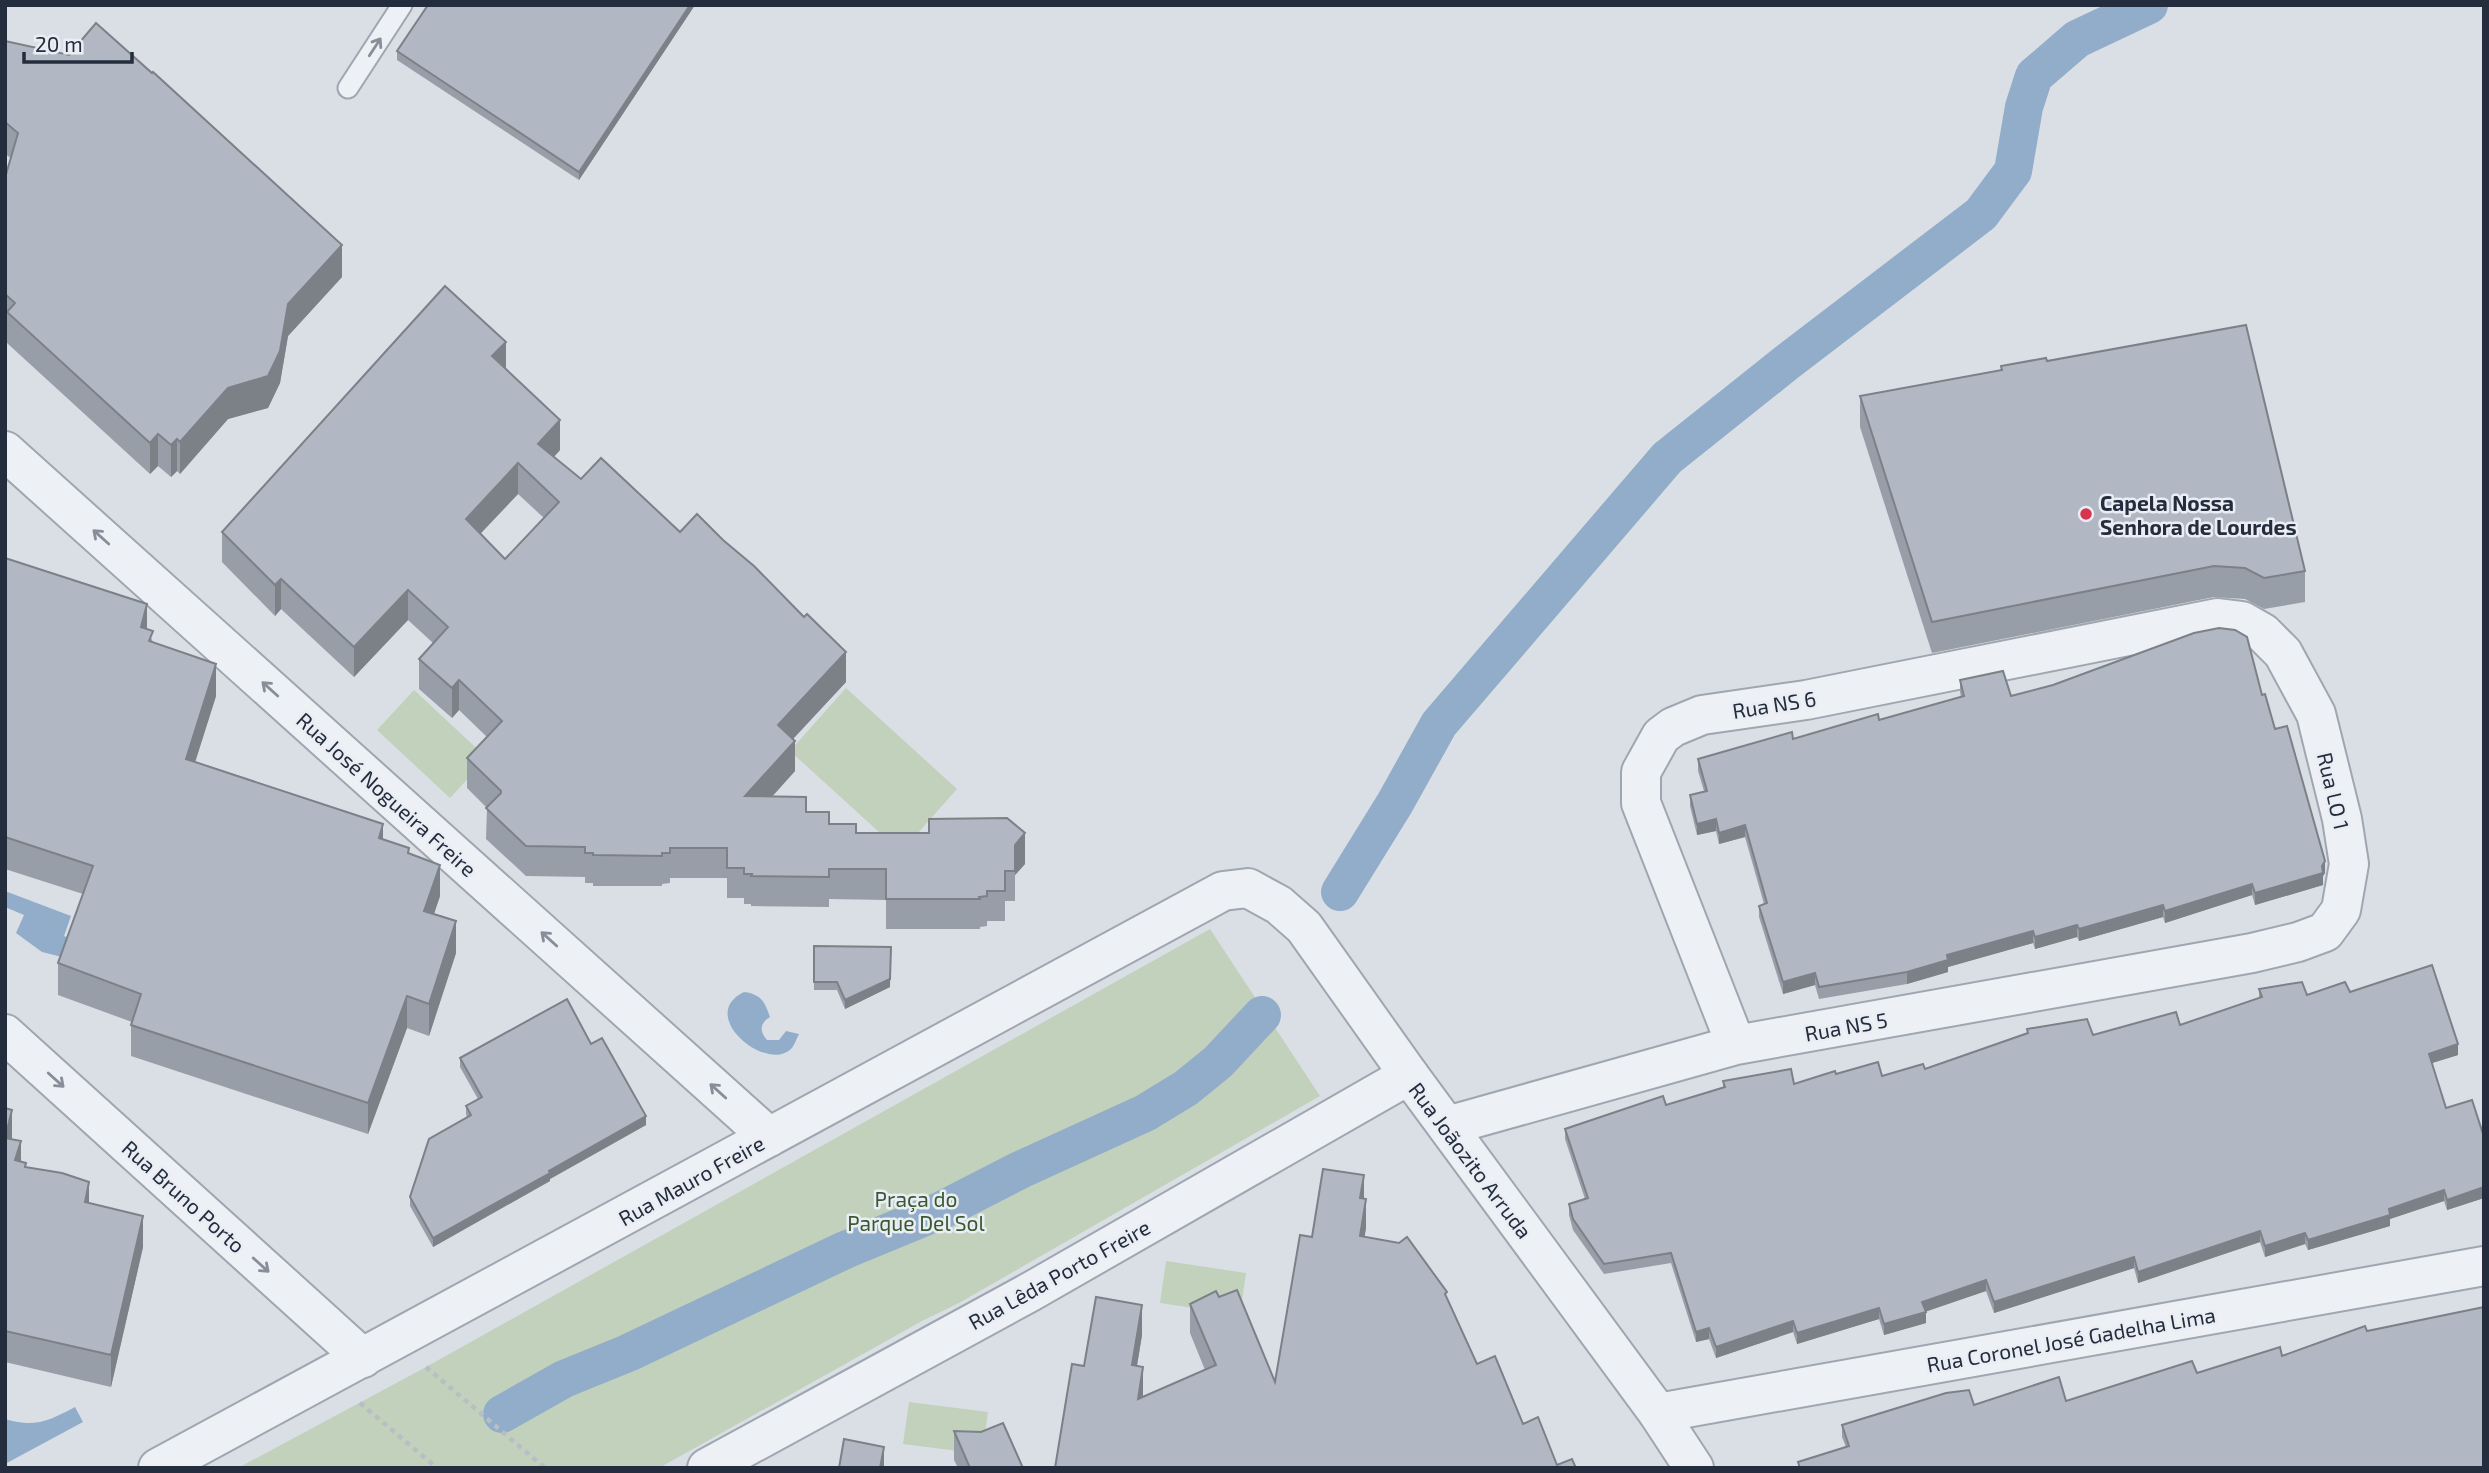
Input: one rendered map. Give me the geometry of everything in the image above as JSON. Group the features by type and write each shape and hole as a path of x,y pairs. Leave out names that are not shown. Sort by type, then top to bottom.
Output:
{"street":[{"name":"Rua José Nogueira Freire","path":"5,451 769,1137"},
{"name":"Rua LO 1","path":"2218,618 2242,621 2263,633 2283,653 2316,714 2342,819 2349,864 2341,910 2325,932 2298,942 2252,953"},
{"name":"Rua NS 6","path":"1736,1045 1641,803 1641,772 1661,736 1673,727 1702,715 1806,700 2218,618"},
{"name":"Rua Joãozito Arruda","path":"1223,891 1248,888 1279,905 1304,927 1409,1075 1658,1413 1695,1468"},
{"name":"Rua Mauro Freire","path":"158,1468 1223,891"},
{"name":"Rua NS 5","path":"1447,1126 1736,1045 2252,953"},
{"name":"Rua Bruno Porto","path":"5,1034 363,1358"},
{"name":"Rua Lêda Porto Freire","path":"707,1468 1030,1292 1409,1075"},
{"name":"Rua Coronel José Gadelha Lima","path":"1658,1413 2484,1266"}],"lane":[{"path":"348,88 402,5"}],"path":[{"path":"426,1367 545,1468"},
{"path":"360,1403 437,1468"}],"green space":[{"path":"846,688 957,789 901,852 790,751"},
{"path":"414,690 487,758 450,798 377,730"},
{"name":"Praça do Parque Del Sol","path":"1210,929 1320,1096 959,1303 659,1468 238,1468 426,1367"},
{"path":"1166,1261 1246,1273 1240,1315 1160,1303"},
{"path":"909,1402 988,1412 982,1454 903,1444"}],"water":[{"path":"5,891 71,916 64,936 71,939 62,957 42,952 16,933 24,915 5,907"},
{"path":"744,992 758,997 766,1007 770,1017 764,1022 762,1030 767,1040 779,1040 786,1031 799,1034 791,1049 780,1054 766,1053 752,1048 740,1038 731,1026 728,1014 731,1002"},
{"path":"75,1407 83,1422 5,1464 5,1419 25,1423 41,1422"}],"building":[{"path":"428,5 690,5 579,172 397,51"},
{"path":"96,23 342,245 288,304 280,351 268,376 228,388 180,442 177,439 171,445 158,434 150,443 7,312 15,303 5,294 5,178 18,133 5,122 5,41 69,55"},
{"path":"445,286 506,342 492,356 560,420 538,444 581,479 601,458 680,532 697,514 804,617 807,614 846,652 778,725 795,741 745,796 806,797 806,812 829,812 829,824 856,824 856,833 929,833 929,819 1007,818 1025,833 1015,845 1015,871 1005,871 1005,891 987,891 987,896 979,897 980,899 886,899 886,869 829,869 829,877 751,876 752,874 744,874 744,868 727,868 727,848 670,848 670,853 662,853 662,856 593,855 585,853 585,847 526,846 486,808 501,791 467,758 502,721 459,680 452,688 419,659 448,627 408,590 354,647 281,579 275,585 222,532","holes":["518,463 559,502 505,559 466,519"]},
{"name":"Capela Nossa Senhora de Lourdes","path":"2246,325 2305,571 2264,578 2245,568 2214,566 1932,622 1860,396 2002,370 2001,366 2046,358 2047,361"},
{"path":"5,558 147,604 141,627 153,631 149,641 216,664 186,759 383,824 379,838 409,848 408,853 440,865 424,911 456,921 429,1004 407,996 368,1103 131,1025 141,994 58,963 93,866 5,837"},
{"path":"2219,628 2235,630 2247,637 2262,695 2265,694 2275,729 2287,726 2325,861 2322,866 2323,873 2255,893 2252,884 2165,911 2163,905 2079,929 2077,925 2035,937 2033,931 1947,955 1948,960 1907,972 1819,987 1815,973 1783,982 1759,906 1767,903 1745,825 1719,833 1716,819 1697,824 1690,795 1707,791 1698,759 1792,732 1793,739 1878,714 1879,720 1964,696 1960,680 2003,671 2011,696 2053,685 2194,633"},
{"path":"814,946 891,947 890,979 845,1000 837,982 814,982"},
{"path":"2432,965 2458,1044 2429,1054 2446,1108 2472,1100 2484,1137 2484,1187 2447,1200 2444,1190 2389,1209 2390,1215 2308,1240 2305,1233 2265,1246 2260,1231 2138,1272 2134,1257 1994,1302 1986,1280 1922,1302 1926,1312 1884,1324 1879,1308 1797,1333 1793,1321 1716,1347 1709,1328 1696,1332 1671,1253 1604,1264 1573,1219 1569,1204 1588,1198 1565,1129 1663,1096 1666,1105 1725,1087 1723,1081 1791,1069 1794,1084 1835,1071 1836,1074 1878,1062 1882,1076 1923,1064 1925,1069 2028,1033 2027,1029 2087,1019 2093,1035 2176,1012 2180,1025 2262,997 2259,989 2302,982 2307,995 2345,982 2350,992"},
{"path":"567,999 591,1044 602,1038 646,1116 433,1238 410,1197 429,1139 471,1115 466,1106 482,1097 460,1058"},
{"path":"5,1108 12,1110 5,1138"},
{"path":"5,1138 21,1141 15,1160 26,1163 25,1167 62,1173 89,1182 85,1202 143,1216 111,1355 5,1331"},
{"path":"1323,1169 1364,1175 1360,1198 1366,1199 1360,1236 1399,1243 1407,1237 1447,1292 1445,1294 1477,1364 1495,1356 1523,1424 1538,1417 1557,1465 1572,1459 1576,1468 1055,1468 1072,1364 1084,1366 1096,1297 1142,1305 1132,1365 1143,1367 1138,1399 1216,1365 1190,1304 1216,1291 1219,1297 1237,1290 1275,1382 1300,1235 1312,1237"},
{"path":"2484,1307 2484,1468 1800,1468 1798,1462 1849,1446 1842,1425 1946,1393 1969,1390 1974,1405 2059,1377 2066,1401 2192,1361 2197,1373 2280,1347 2282,1356 2365,1326 2367,1331"},
{"path":"1003,1423 1023,1468 970,1468 954,1431 981,1432"},
{"path":"844,1439 884,1447 880,1468 839,1468"}],"waterway":[{"path":"1340,892 1395,803 1439,724 1667,458 1981,214 2013,171 2024,107 2034,76 2077,39 2149,5"},
{"path":"502,1414 564,1379 628,1353 845,1250 942,1210 1020,1170 1145,1113 1186,1088 1218,1062 1262,1015"}],"place":[{"name":"Capela Nossa Senhora de Lourdes","path":"2086,514"}]}
